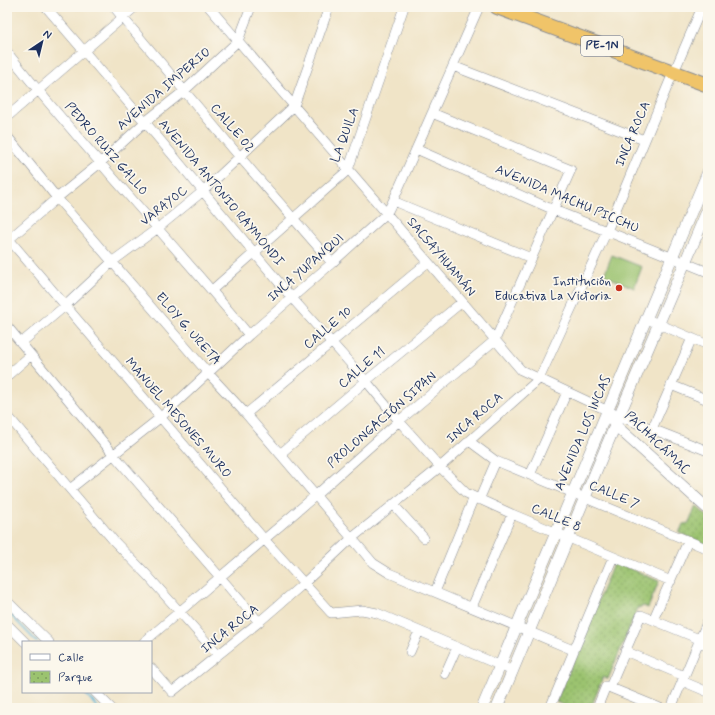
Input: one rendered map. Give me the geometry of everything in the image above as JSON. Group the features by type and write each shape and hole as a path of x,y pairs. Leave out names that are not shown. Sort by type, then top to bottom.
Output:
{"highway":[{"name":"PE-1N","path":"497,7 675,69 708,76"},
{"name":"PE-1N","path":"517,7 675,69 708,85"}],"street":[{"name":"AVENIDA ANTONIO RAYMONDI","path":"46,7 145,122 292,298 440,467"},
{"name":"CALLE 02","path":"114,7 239,156 332,263"},
{"path":"7,117 135,7"},
{"name":"SACSAYHUAMÁN","path":"209,7 521,370 608,411"},
{"name":"AVENIDA IMPERIO","path":"8,239 145,122 184,91 238,41 251,7"},
{"name":"VARAYOC","path":"21,344 113,262 202,192 294,106 329,7"},
{"name":"LA QUILA","path":"212,290 348,170 404,7"},
{"name":"INCA YUPANQUI","path":"70,490 161,417 249,335 387,213 479,7"},
{"name":"INCA ROCA","path":"152,669 172,692 259,622 303,584 352,538 440,467 539,379 607,231 644,140 702,7"},
{"name":"PEDRO RUIZ GALLO","path":"7,52 37,90 212,290 249,335"},
{"path":"453,66 644,140"},
{"name":"PROLONGACIÓN SIPAN","path":"145,641 316,496 399,421 495,340 571,170 432,113"},
{"name":"ELOY G. URETA","path":"7,136 57,198 208,373 246,414 373,563 389,573 573,650"},
{"name":"AVENIDA MACHU PICCHU","path":"416,149 554,210 708,272"},
{"name":"AVENIDA LOS INCAS","path":"486,707 500,666 555,532 608,411 708,172"},
{"path":"393,201 531,258"},
{"path":"694,207 708,211"},
{"name":"AVENIDA LOS INCAS","path":"497,708 617,420 708,211"},
{"name":"MANUEL MESONES MURO","path":"8,239 264,539 303,584 331,613 362,610 377,613 418,631"},
{"name":"CALLE 10","path":"246,414 428,262"},
{"name":"CALLE 11","path":"280,454 462,302"},
{"path":"647,319 708,345"},
{"path":"7,326 114,455 259,622"},
{"path":"652,429 692,338"},
{"path":"7,376 31,355"},
{"path":"671,385 708,400"},
{"path":"530,475 567,392"},
{"name":"PACHACÁMAC","path":"608,411 708,510"},
{"path":"7,415 114,541 218,655"},
{"path":"617,420 652,429 708,451"},
{"name":"CALLE 7","path":"469,441 496,461 708,549"},
{"path":"435,592 477,498 496,461"},
{"name":"CALLE 8","path":"440,467 466,493 671,581"},
{"path":"393,504 424,538"},
{"path":"472,607 512,514"},
{"path":"653,620 688,541"},
{"path":"552,708 573,650 613,557"},
{"path":"7,601 48,641"},
{"path":"610,688 641,616 699,640 708,646"},
{"path":"671,708 708,620"},
{"path":"7,624 24,641"},
{"path":"410,652 418,631 512,671"},
{"path":"445,674 457,647"},
{"path":"625,651 683,678 708,692"},
{"path":"597,708 606,686 660,708"},
{"path":"97,693 111,708"}],"green space":[{"path":"612,255 642,267 634,288 604,275"},
{"path":"696,506 708,517 708,545 679,533 683,524 689,523"},
{"path":"614,562 659,581 648,608 643,606 638,608 608,679 603,677 591,708 571,708 556,702"}],"waterway":[{"path":"7,611 36,641"},
{"path":"85,693 98,708"}],"place":[{"name":"Institución Educativa La Victoria","path":"619,288"}]}
